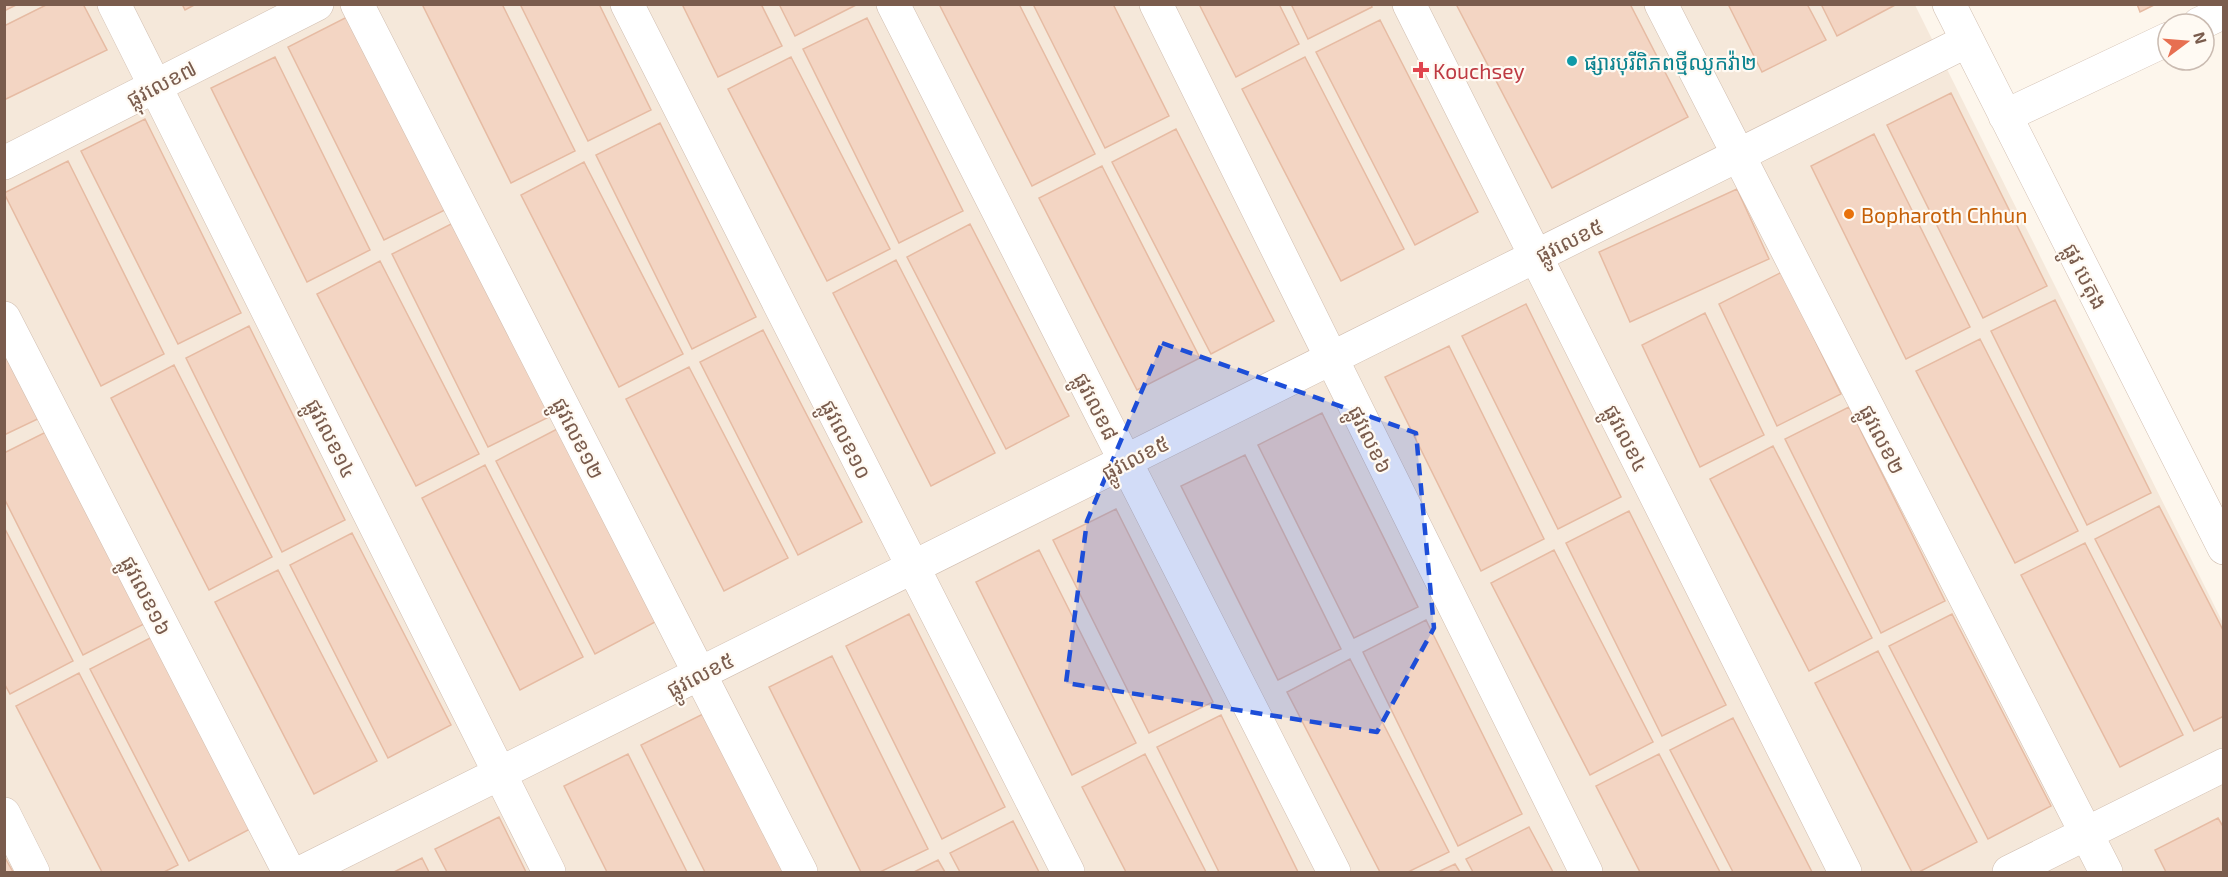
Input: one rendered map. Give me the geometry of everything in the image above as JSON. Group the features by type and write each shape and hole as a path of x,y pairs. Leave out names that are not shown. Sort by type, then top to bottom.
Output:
{"street":[{"name":"ផ្លូវលេខ១៤","path":"114,4 549,873"},
{"name":"ផ្លុវលេខ៧","path":"4,163 317,4"},
{"name":"ផ្លូវលេខ១២","path":"357,4 801,873"},
{"name":"ផ្លូវលេខ១០","path":"627,4 1068,873"},
{"name":"ផ្លូវលេខ៨","path":"893,4 1334,873"},
{"name":"ផ្លូវលេខ៦","path":"1156,4 1586,873"},
{"name":"ផ្លូវលេខ៤","path":"1409,4 1845,873"},
{"name":"ផ្លូវលេខ២","path":"1661,4 2106,873"},
{"name":"ផ្លូវ បេតុង","path":"1949,4 2223,548"},
{"name":"ផ្លូវលេខ៥","path":"302,873 1967,41"},
{"path":"2006,116 2156,45"},
{"name":"ផ្លូវលេខ១៦","path":"4,318 289,873"},
{"path":"2009,873 2223,765"},
{"path":"4,814 33,873"}],"highlighted area":[{"path":"1162,343 1416,433 1434,628 1377,732 1066,683 1087,521"}],"shaded area":[{"path":"5,5 1915,5 2223,623 2223,872 5,872"}],"building":[{"path":"4,4 18,4 4,11"},
{"path":"48,4 83,4 107,50 4,100 4,26"},
{"path":"182,4 196,4 185,10"},
{"path":"422,4 502,4 575,151 511,183"},
{"path":"520,4 599,4 651,110 588,141"},
{"path":"682,4 761,4 782,46 718,77"},
{"path":"779,4 858,4 795,36"},
{"path":"939,4 1019,4 1095,154 1032,186"},
{"path":"1033,4 1113,4 1169,116 1105,148"},
{"path":"1199,4 1279,4 1299,44 1236,77"},
{"path":"1291,4 1371,4 1372,7 1308,39"},
{"name":"ផ្សារបុរីពិភពថ្មីឈូកវ៉ា២","path":"1456,4 1630,4 1688,117 1552,188"},
{"path":"1728,4 1807,4 1826,40 1762,72"},
{"path":"1821,4 1897,4 1837,36"},
{"path":"2137,4 2156,4 2140,12"},
{"path":"351,15 447,209 384,240 288,47"},
{"path":"867,18 963,211 899,243 803,49"},
{"path":"1380,20 1478,212 1415,245 1316,52"},
{"path":"275,57 370,250 307,282 211,88"},
{"path":"791,57 890,249 827,281 728,89"},
{"path":"1305,57 1404,249 1341,281 1242,89"},
{"path":"1951,93 2047,286 1983,318 1887,125"},
{"path":"145,119 241,313 178,344 81,151"},
{"path":"660,123 756,317 692,349 596,155"},
{"path":"1176,129 1274,321 1211,354 1112,162"},
{"path":"1874,134 1970,327 1906,359 1811,166"},
{"path":"68,161 164,354 101,386 4,193"},
{"path":"584,162 683,354 619,387 521,195"},
{"path":"1102,166 1200,358 1137,390 1039,198"},
{"path":"1737,189 1769,259 1630,322 1599,252"},
{"path":"455,222 551,416 488,447 392,254"},
{"path":"970,224 1069,416 1006,449 907,257"},
{"path":"896,260 995,453 931,486 833,293"},
{"path":"380,261 479,454 416,486 317,294"},
{"path":"1782,272 1841,394 1777,426 1719,304"},
{"path":"2055,300 2151,493 2087,525 1991,331"},
{"path":"1526,304 1621,497 1558,529 1462,336"},
{"path":"1705,313 1764,435 1700,467 1642,345"},
{"path":"249,326 345,520 282,552 186,358"},
{"path":"763,330 862,522 798,555 700,362"},
{"path":"1980,339 2078,531 2015,563 1916,371"},
{"path":"4,341 42,417 4,435"},
{"path":"1449,346 1544,539 1481,571 1385,377"},
{"path":"174,365 272,557 209,590 111,398"},
{"path":"689,367 788,558 724,591 626,399"},
{"path":"1849,407 1945,601 1881,633 1785,439"},
{"path":"1322,413 1418,607 1354,638 1258,445"},
{"path":"559,428 657,621 595,654 496,461"},
{"path":"50,430 146,623 83,655 4,498 4,453"},
{"path":"1773,446 1872,638 1809,671 1710,479"},
{"path":"1245,455 1341,649 1278,680 1181,486"},
{"path":"485,465 583,657 520,690 422,498"},
{"path":"2159,506 2224,632 2224,716 2194,731 2095,539"},
{"path":"1116,509 1213,702 1149,733 1053,540"},
{"path":"1629,511 1726,705 1662,736 1566,543"},
{"path":"4,527 73,661 10,694 4,683"},
{"path":"352,533 451,725 388,758 290,565"},
{"path":"2085,543 2183,735 2120,767 2021,575"},
{"path":"1039,550 1136,743 1072,775 976,582"},
{"path":"1554,550 1653,742 1590,775 1491,583"},
{"path":"278,570 377,761 314,794 215,602"},
{"path":"909,614 1005,807 942,839 846,646"},
{"path":"1952,614 2051,806 1988,839 1889,646"},
{"path":"1426,620 1522,814 1458,846 1363,652"},
{"path":"154,636 252,828 189,861 90,669"},
{"path":"1878,651 1977,842 1919,872 1912,872 1815,683"},
{"path":"832,656 928,849 880,872 861,872 769,687"},
{"path":"1350,659 1449,852 1408,872 1380,872 1287,692"},
{"path":"79,673 178,865 164,872 102,872 16,706"},
{"path":"705,713 784,872 705,872 641,745"},
{"path":"1221,715 1298,872 1219,872 1157,747"},
{"path":"1733,718 1812,872 1733,872 1670,750"},
{"path":"628,754 687,872 607,872 564,786"},
{"path":"1145,754 1206,872 1126,872 1082,787"},
{"path":"1659,754 1720,872 1640,872 1596,786"},
{"path":"499,817 526,872 447,872 435,849"},
{"path":"2218,818 2224,828 2224,872 2166,872 2155,850"},
{"path":"1013,821 1039,872 960,872 950,853"},
{"path":"1529,827 1553,872 1473,872 1466,859"},
{"path":"4,856 13,872 4,872"},
{"path":"422,858 429,872 394,872"},
{"path":"938,860 945,872 914,872"},
{"path":"1455,864 1460,872 1438,872"}],"place":[{"name":"ផ្សារបុរីពិភពថ្មីឈូកវ៉ា២","path":"1572,61"},
{"name":"Kouchsey","path":"1421,70"},
{"name":"Bopharoth Chhun","path":"1849,214"}]}
